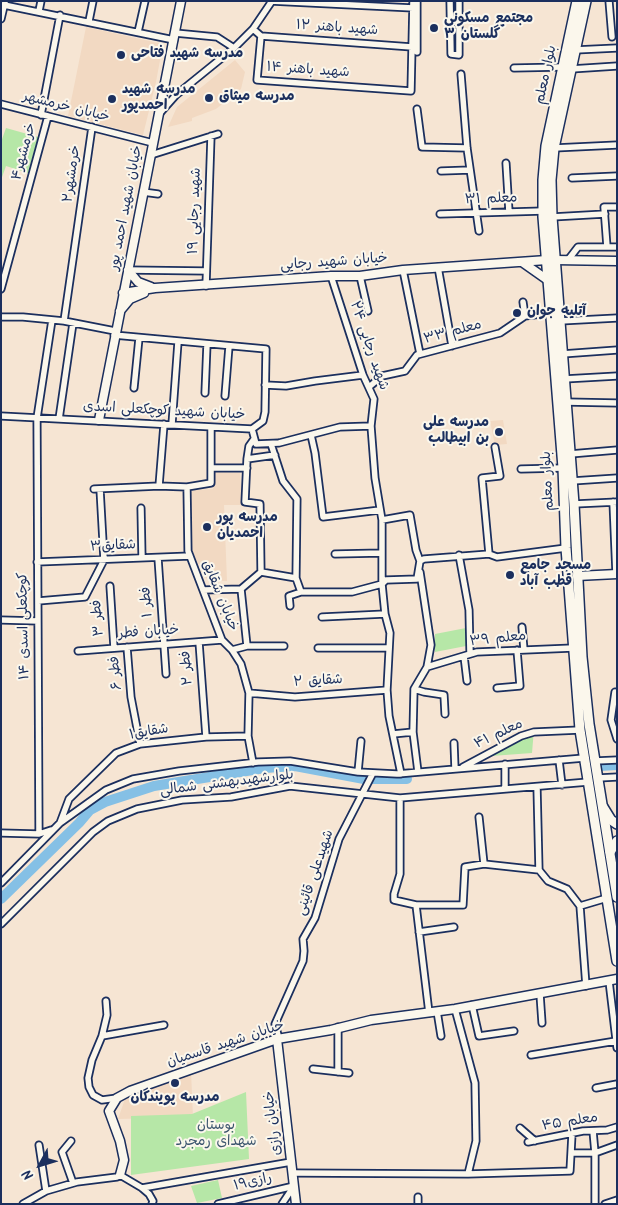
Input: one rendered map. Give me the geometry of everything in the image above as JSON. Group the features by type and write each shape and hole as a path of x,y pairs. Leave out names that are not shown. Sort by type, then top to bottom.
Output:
{"main road":[{"name":"بلوار معلم","path":"577,1 575,50 567,68 546,146 543,211 560,321 574,504 569,521 566,548 577,654 617,897"},
{"name":"بلوار معلم","path":"586,1 576,24 554,148 551,180 550,313 563,468 577,576 577,654 580,730 617,960"},
{"path":"603,807 611,820 617,824"},
{"path":"610,852 617,841"}],"street":[{"path":"39,11 41,1"},
{"path":"90,21 93,1"},
{"path":"138,32 145,1"},
{"name":"خیابان شهید احمد پور","path":"99,420 181,1"},
{"path":"159,115 176,95 234,48 252,29 271,1 412,8"},
{"path":"412,47 413,1"},
{"path":"417,1 417,52"},
{"path":"450,1 451,54 460,55 459,1"},
{"path":"609,1 612,37"},
{"path":"1,19 4,3 138,32 174,37 217,37 234,48"},
{"name":"خرمشهر۴","path":"1,289 19,223 44,116 60,16"},
{"path":"252,29 261,36"},
{"name":"شهید باهنر ۱۲","path":"261,36 412,47"},
{"name":"شهید باهنر ۱۴","path":"261,36 257,80 411,91 412,47"},
{"path":"575,50 617,48"},
{"path":"514,68 617,66"},
{"path":"461,74 467,148 479,231"},
{"name":"خیابان خرمشهر","path":"1,104 153,143"},
{"path":"417,109 422,148 467,148"},
{"name":"خرمشهر۲","path":"64,321 92,128"},
{"path":"151,155 218,134"},
{"name":"شهید رجایی ۱۹","path":"206,286 211,136"},
{"path":"554,148 617,145"},
{"path":"506,163 509,212"},
{"path":"441,171 470,170"},
{"path":"572,178 617,176"},
{"path":"143,192 158,194"},
{"path":"607,247 604,207 617,207"},
{"name":"معلم ۳۱","path":"440,214 543,211"},
{"path":"552,217 605,214"},
{"path":"568,260 578,247 617,247"},
{"name":"خیابان شهید رجایی","path":"123,292 155,288 331,276 360,276 438,267 551,260 617,261"},
{"path":"522,262 549,281"},
{"path":"438,267 452,346"},
{"path":"128,270 206,271"},
{"path":"128,270 138,282 155,288"},
{"path":"403,270 420,354"},
{"name":"شهید رجایی ۲۴","path":"331,276 363,375 374,399 371,426 375,478 382,520 382,584 385,614 390,633 387,690 388,716 401,774"},
{"path":"360,276 368,311"},
{"path":"119,312 135,296 155,288"},
{"path":"523,302 525,316"},
{"name":"معلم ۳۳","path":"369,387 382,376 405,371 420,354 500,333 525,316 550,313"},
{"path":"1,317 64,321 139,338 266,349 263,421 252,429"},
{"path":"560,321 617,318"},
{"name":"کوچکعلی اسدی ۱۴","path":"39,834 37,418 52,320"},
{"path":"60,419 73,323"},
{"path":"134,388 139,338"},
{"path":"172,424 178,342"},
{"path":"205,393 207,344"},
{"path":"224,396 229,346"},
{"path":"562,354 617,350"},
{"path":"265,385 286,386 315,380 363,375"},
{"path":"564,379 617,376"},
{"path":"566,402 617,403"},
{"name":"خیابان شهید کوچکعلی اسدی","path":"1,416 252,429 256,444 280,443 340,427 371,426"},
{"path":"159,486 164,424"},
{"path":"38,601 85,596 104,560 97,489 159,486 187,487 211,483 211,428"},
{"path":"311,435 316,453 323,517 380,510"},
{"path":"254,439 247,459 246,502 260,504 261,572"},
{"path":"271,444 283,481 297,499 296,578 301,592"},
{"path":"489,554 482,478 500,476 495,447"},
{"path":"570,454 617,450"},
{"path":"247,459 275,455"},
{"path":"211,468 247,468"},
{"path":"521,469 563,468"},
{"path":"572,481 617,478"},
{"path":"187,487 189,554"},
{"path":"574,504 615,502 616,574 577,576"},
{"path":"141,508 142,558"},
{"path":"382,520 410,515 431,645 427,667 414,689 412,732 418,772"},
{"path":"419,562 431,558 459,555 489,554 497,557 566,548"},
{"name":"شقایق۳","path":"37,562 158,558 189,554"},
{"name":"خیابان شقایق","path":"189,554 222,640 232,650 241,664 249,693 248,736 253,763"},
{"path":"335,554 381,554"},
{"path":"459,555 470,610 467,681"},
{"name":"فطر ۱","path":"158,558 166,674"},
{"path":"290,606 289,596 301,592 352,592 382,584 386,580 417,579 419,562"},
{"path":"261,572 296,578"},
{"path":"203,590 241,589 261,572"},
{"name":"فطر ۳","path":"110,586 114,648"},
{"path":"241,589 247,646"},
{"path":"322,616 385,614"},
{"path":"1,620 38,621"},
{"path":"497,688 520,686 522,627"},
{"name":"خیابان فطر","path":"78,651 222,640"},
{"name":"فطر ۲","path":"199,642 206,737"},
{"path":"232,650 247,646 284,646"},
{"name":"فطر ۶","path":"127,647 131,697 140,744"},
{"path":"318,648 389,648"},
{"name":"معلم ۳۹","path":"427,667 477,652 520,650 577,654"},
{"path":"414,689 444,695 444,714"},
{"name":"شقایق ۲","path":"249,693 295,697 387,690"},
{"path":"615,692 615,708 611,720 617,740"},
{"name":"معلم ۴۱","path":"458,768 521,736 534,732 580,730"},
{"path":"393,734 412,732"},
{"name":"شقایق۱","path":"60,823 69,799 116,753 140,744 206,737 248,736"},
{"path":"358,772 361,741"},
{"path":"454,743 458,768"},
{"name":"بلوارشهیدبهشتی شمالی","path":"1,883 60,823 106,790 133,779 179,771 290,760 358,772 401,774 584,758"},
{"path":"559,760 562,785"},
{"path":"595,761 617,760"},
{"path":"505,766 505,789"},
{"name":"شهیدعلی قائینی","path":"278,1039 275,1024 303,960 303,939 315,918 339,839 373,773"},
{"path":"598,778 617,777"},
{"name":"بلوارشهیدبهشتی شمالی","path":"1,924 93,832 108,821 137,809 182,800 231,797 290,786 400,798 537,788 588,782"},
{"path":"537,788 539,870 548,881 567,889 580,906 586,986"},
{"path":"400,798 400,874 394,900 416,905 463,905 465,867 484,864 539,870"},
{"path":"479,817 484,864"},
{"path":"1,833 39,834 53,830"},
{"path":"580,906 606,898"},
{"path":"416,905 433,1012 441,1036"},
{"path":"419,932 454,927"},
{"path":"613,980 617,1048"},
{"name":"خیابان شهید قاسمیان","path":"117,1098 130,1091 278,1039 331,1030 371,1020 456,1009 613,980"},
{"path":"540,994 542,1023"},
{"path":"106,1001 107,1015 102,1036 92,1060 88,1078 89,1087 93,1095 102,1100 117,1098"},
{"path":"472,1005 479,1036 514,1031"},
{"path":"456,1009 475,1084 476,1141 468,1174"},
{"path":"102,1036 164,1025"},
{"path":"338,1027 338,1072"},
{"name":"خیابان رازی","path":"278,1039 296,1204"},
{"path":"531,1055 616,1041"},
{"path":"314,1069 349,1073"},
{"path":"596,1088 617,1084"},
{"path":"117,1098 109,1111 124,1160 120,1176"},
{"name":"معلم ۴۵","path":"528,1142 617,1127"},
{"path":"520,1128 535,1141"},
{"path":"593,1131 595,1204"},
{"path":"293,1173 468,1174 570,1171 572,1134"},
{"path":"71,1142 62,1152 73,1183"},
{"path":"39,1145 46,1191"},
{"path":"572,1154 595,1153 617,1145"},
{"path":"142,1188 291,1162"},
{"path":"23,1204 46,1191 73,1183 120,1176 149,1194 153,1201 152,1204"},
{"path":"282,1204 294,1186"},
{"name":"رازی۱۹","path":"218,1204 294,1186"},
{"path":"605,1204 617,1200"}],"shaded area":[{"path":"86,27 163,44 143,135 68,116"},
{"name":"مدرسه میثاق","path":"235,60 245,72 241,89 216,109 192,118 192,121 168,127 177,107"},
{"name":"مدرسه علی بن ابیطالب","path":"503,420 507,444 495,445 490,421"},
{"name":"مدرسه پور احمدیان","path":"211,472 240,473 242,505 224,505 227,581 209,581 203,575 192,550 187,495 194,490 213,489"},
{"name":"مدرسه پویندگان","path":"191,1071 193,1117 118,1119 126,1096"}],"green space":[{"path":"451,1 458,1 459,54 452,53"},
{"path":"6,128 38,137 28,173 6,166 1,180 1,142"},
{"path":"466,628 466,646 435,652 435,634"},
{"path":"534,729 532,753 478,757"},
{"name":"بوستان شهدای رمجرد","path":"246,1092 249,1159 131,1175 131,1116 192,1114"},
{"path":"218,1180 222,1198 197,1203 191,1186"}],"waterway":[{"path":"600,766 617,765"},
{"path":"1,899 90,810 105,802 154,786 265,768 295,766 364,779 407,779"}],"place":[{"name":"مجتمع مسکونی گلستان ۳","path":"434,28"},
{"name":"مدرسه شهید فتاحی","path":"121,55"},
{"name":"مدرسه میثاق","path":"209,98"},
{"name":"مدرسه شهید احمدپور","path":"112,99"},
{"name":"آتلیه جوان","path":"517,313"},
{"name":"مدرسه علی بن ابیطالب","path":"499,432"},
{"name":"مدرسه پور احمدیان","path":"207,527"},
{"name":"مسجد جامع قطب آباد","path":"510,575"},
{"name":"مدرسه پویندگان","path":"175,1083"}]}
